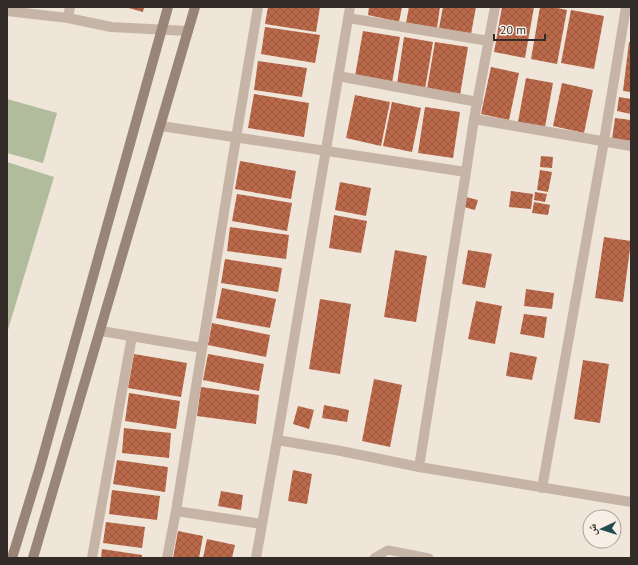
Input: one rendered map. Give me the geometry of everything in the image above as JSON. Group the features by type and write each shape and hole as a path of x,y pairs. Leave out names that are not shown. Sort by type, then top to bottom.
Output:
{"main road":[{"path":"12,558 40,467 168,7"},
{"path":"33,558 101,331 195,7"}],"street":[{"path":"68,18 70,7"},
{"path":"167,558 176,511 258,7"},
{"path":"256,558 350,7"},
{"path":"418,467 474,119 495,7"},
{"path":"542,488 604,141 626,7"},
{"path":"7,11 68,18 111,27 188,31"},
{"path":"348,18 489,41"},
{"path":"338,76 478,102"},
{"path":"474,119 631,146"},
{"path":"161,126 466,172"},
{"path":"101,331 202,348"},
{"path":"92,558 132,336"},
{"path":"277,440 342,451 418,467 631,502"},
{"path":"176,511 262,524"}],"lane":[{"path":"374,558 388,550 429,558"}],"green space":[{"path":"7,99 57,113 43,163 7,153"},
{"path":"7,162 54,177 7,333"}],"building":[{"path":"125,7 144,7 143,12"},
{"path":"268,7 320,7 316,32 265,24"},
{"path":"369,7 402,7 399,22 368,15"},
{"path":"409,7 440,7 437,28 406,23"},
{"path":"443,7 476,7 471,34 439,28"},
{"path":"502,7 534,7 525,58 494,52"},
{"path":"540,7 552,7 567,10 557,64 531,59"},
{"path":"571,10 604,16 594,69 561,63"},
{"path":"265,27 320,35 315,63 261,54"},
{"path":"363,31 400,37 392,83 355,76"},
{"path":"404,37 433,42 425,89 397,84"},
{"path":"435,42 468,47 460,95 427,89"},
{"path":"629,42 631,42 631,92 623,91"},
{"path":"258,61 307,68 302,97 254,90"},
{"path":"491,67 519,73 509,120 481,114"},
{"path":"526,78 553,83 545,127 518,122"},
{"path":"562,83 593,90 584,133 553,126"},
{"path":"254,94 309,103 304,137 248,128"},
{"path":"355,95 390,102 381,146 346,138"},
{"path":"619,97 631,99 631,114 617,111"},
{"path":"392,102 421,108 412,152 383,146"},
{"path":"425,107 460,112 453,158 418,153"},
{"path":"615,118 631,120 631,141 612,139"},
{"path":"541,156 553,157 552,168 540,167"},
{"path":"240,161 296,171 291,199 235,189"},
{"path":"540,170 552,172 548,192 537,190"},
{"path":"340,182 371,188 366,216 335,210"},
{"path":"511,191 533,194 531,209 509,207"},
{"path":"535,192 547,194 545,202 534,200"},
{"path":"237,194 292,203 287,231 232,221"},
{"path":"466,197 478,200 475,210 464,207"},
{"path":"534,202 550,205 548,215 532,213"},
{"path":"334,215 367,221 361,253 329,248"},
{"path":"230,227 289,235 286,259 227,251"},
{"path":"604,237 631,241 623,302 595,298"},
{"path":"395,250 427,256 416,322 384,317"},
{"path":"468,250 492,254 485,288 462,284"},
{"path":"225,259 282,268 278,292 221,283"},
{"path":"222,288 276,299 270,328 216,318"},
{"path":"526,289 554,293 552,309 524,306"},
{"path":"320,299 351,304 340,374 309,369"},
{"path":"476,301 502,306 495,344 468,339"},
{"path":"524,314 547,317 544,338 520,334"},
{"path":"212,323 270,335 266,357 208,345"},
{"path":"510,352 537,357 532,380 506,376"},
{"path":"134,354 187,363 181,397 128,388"},
{"path":"208,354 264,364 259,391 203,380"},
{"path":"583,360 609,364 600,423 574,419"},
{"path":"374,379 402,385 390,447 362,441"},
{"path":"201,387 259,395 256,424 197,416"},
{"path":"129,393 180,401 176,429 125,421"},
{"path":"324,405 349,410 347,422 322,418"},
{"path":"298,406 314,410 309,429 293,424"},
{"path":"124,428 171,433 169,458 122,453"},
{"path":"117,460 168,467 165,492 113,484"},
{"path":"293,470 312,474 307,504 288,501"},
{"path":"112,490 160,496 157,520 109,514"},
{"path":"221,491 243,495 241,510 218,506"},
{"path":"106,522 145,527 142,548 103,543"},
{"path":"178,531 203,536 199,558 173,558"},
{"path":"207,539 235,545 232,558 203,558"},
{"path":"102,549 142,555 142,558 101,558"}]}
